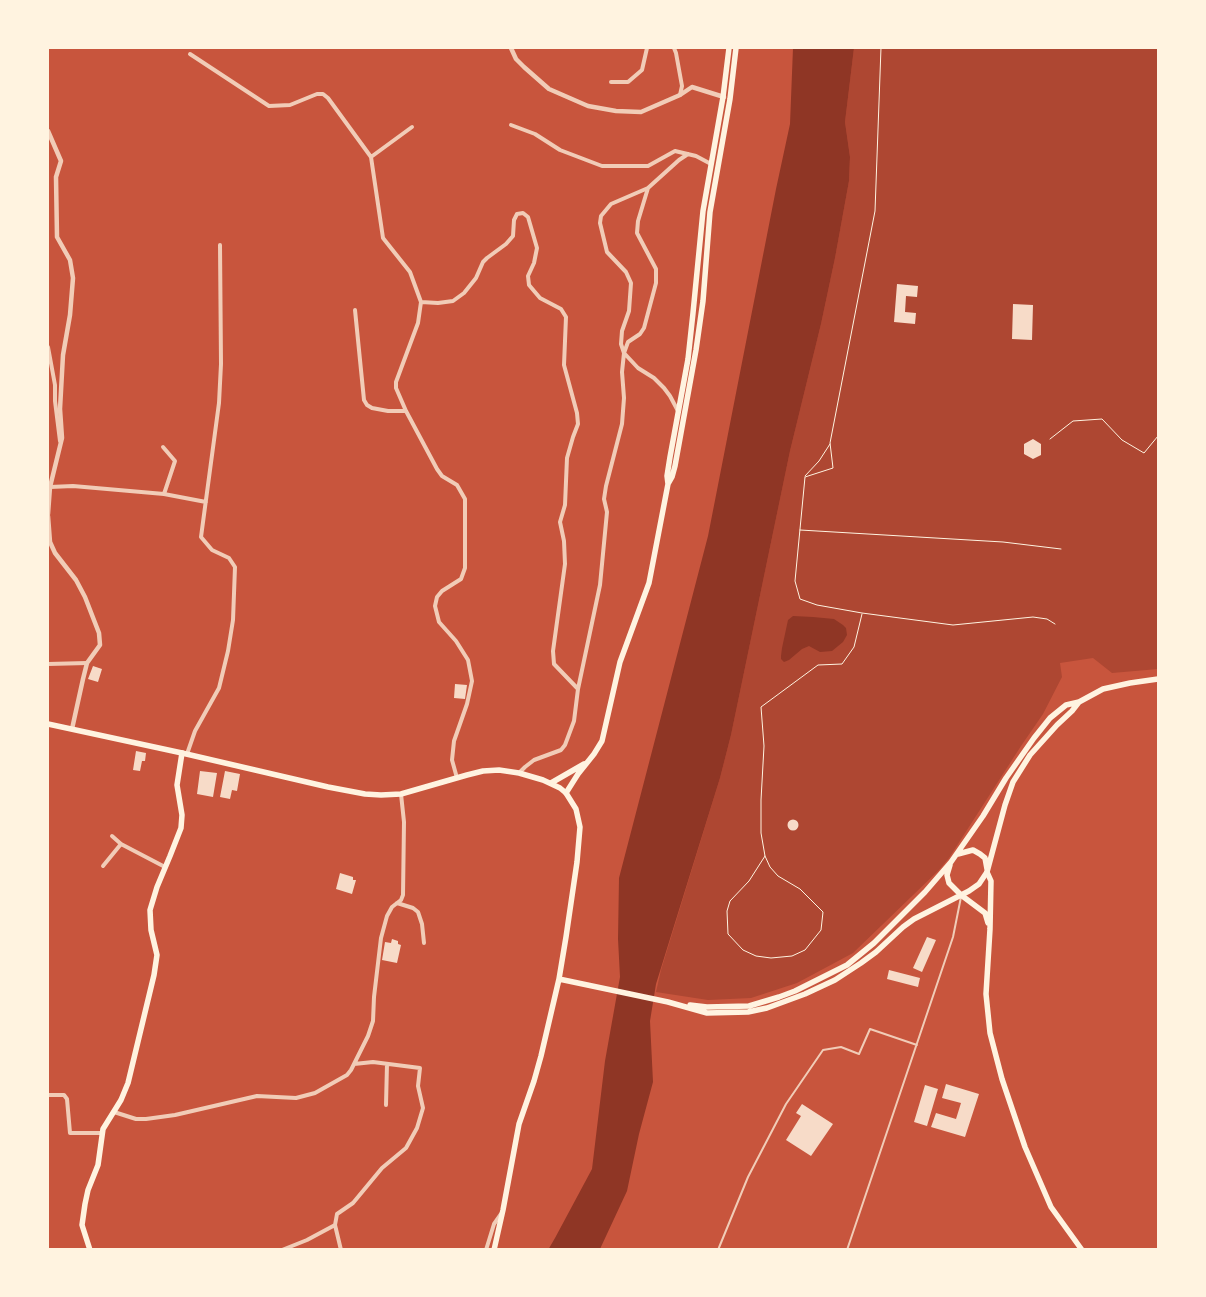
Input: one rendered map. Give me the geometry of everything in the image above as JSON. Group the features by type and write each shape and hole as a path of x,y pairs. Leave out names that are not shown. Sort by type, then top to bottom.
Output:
{"main road":[{"path":"566,793 602,741 620,662 649,583 668,484 667,476 670,457 688,359 703,211 723,97 729,48"},
{"path":"668,484 675,466 696,350 703,301 710,212 730,99 736,48"},
{"path":"668,1002 707,1007 749,1006 780,997 823,978 846,965 874,943 925,892 951,862 1006,778 1050,718 1066,705 1079,702 1103,689 1158,679"},
{"path":"559,979 668,1002 708,1013 748,1012 783,1003 835,980 876,952 914,919 979,884 987,872 1012,782 1030,755 1079,702"},
{"path":"48,724 352,792 381,795 401,794 491,770 507,770 551,783 566,793 578,814 580,827 570,911 559,979 541,1056 519,1124 494,1250"},
{"path":"90,1250 82,1222 88,1190 98,1165 104,1126 122,1100 128,1083 154,974 157,955 151,930 150,910 154,893 178,837 182,822 177,785 184,753"},
{"path":"551,783 588,761"},
{"path":"956,855 972,850 985,858 987,872 991,881 986,994 990,1033 1002,1079 1025,1147 1051,1207 1082,1250"},
{"path":"951,862 947,875 949,883 961,895 985,913 990,930"}],"street":[{"path":"511,48 516,59 549,89 588,106 616,111 641,112 692,88 730,99"},
{"path":"611,82 628,82 642,70 647,48"},
{"path":"674,48 682,86 680,95"},
{"path":"190,54 269,106 290,105 318,94 323,94 328,98 371,157 383,238 410,272 421,302 418,323 396,382 396,388 437,469 442,476 457,485 465,499 465,568 461,579 442,591 437,597 436,606 439,622 456,641 468,660 472,681 467,704 454,741 452,760 457,778"},
{"path":"511,125 535,134 560,150 602,166 648,166 675,151 696,156 711,164"},
{"path":"371,157 412,127"},
{"path":"48,131 61,162 56,177 57,237 70,260 73,278 70,315 63,355 60,409 62,438 50,487 48,515 50,542 55,553 76,580 85,597 99,633 100,645 87,663 72,729"},
{"path":"678,411 664,388 654,378 638,368 624,353 620,344 622,331 629,312 631,282 626,272 608,252 600,223 600,216 611,204 648,188 688,154"},
{"path":"519,773 534,760 561,750 565,745 574,721 578,689 600,585 607,512 604,499 606,486 622,424 624,353 628,342 640,334 644,328 656,283 656,268 637,233 638,222 648,188"},
{"path":"421,302 438,303 453,301 464,293 476,278 483,262 513,236 514,220 517,214 523,213 528,217 537,248 534,263 528,276 529,285 540,298 561,309 566,317 564,365 577,413 578,424 566,458 565,505 560,522 564,540 565,564 553,651 554,664 578,689"},
{"path":"184,753 219,688 228,652 233,620 235,567 229,558 212,550 201,537 219,403 221,364 220,245"},
{"path":"356,310 364,400 372,408 388,411 406,411"},
{"path":"48,347 56,386 54,401 60,444"},
{"path":"163,447 175,461 164,494"},
{"path":"50,487 73,486 164,494 206,502"},
{"path":"48,664 87,663"},
{"path":"114,1112 131,1118 146,1120 176,1115 256,1096 296,1098 315,1093 347,1075 368,1036 373,1021 381,938 387,916 403,895 404,822 401,794"},
{"path":"112,836 120,844 166,867"},
{"path":"103,866 120,844"},
{"path":"397,903 413,908 418,912 422,924 424,944"},
{"path":"341,1250 335,1226 337,1214 353,1203 382,1168 406,1148 417,1128 423,1108 418,1086 420,1068 373,1062 354,1064"},
{"path":"386,1105 387,1064"},
{"path":"48,1095 64,1095 70,1133 102,1133"},
{"path":"486,1250 494,1224 503,1210"},
{"path":"282,1250 287,1246 306,1240 335,1226"}],"lane":[{"path":"847,1250 953,937 961,895"},
{"path":"718,1250 748,1177 786,1104 823,1050 841,1048 859,1054 870,1029 917,1044"}],"path":[{"path":"805,476 833,468 830,443 875,211 881,48"},
{"path":"1050,439 1073,421 1102,419 1122,440 1144,453 1158,436 1158,430"},
{"path":"830,443 819,461 805,476 795,581 800,599 817,605 862,613 953,625 1033,617 1046,619 1055,624"},
{"path":"799,530 1003,542 1061,549"},
{"path":"765,856 749,881 730,901 727,911 728,934 743,950 756,956 770,958 792,956 805,950 821,930 823,912 800,889 778,876 765,856 761,833 764,746 761,706 818,666 842,664 854,647 862,613"}],"shaded area":[{"path":"793,48 854,48 845,122 850,157 849,181 835,258 790,451 731,735 720,778 656,984 650,1021 653,1082 639,1134 627,1191 600,1249 548,1250 592,1169 605,1061 620,977 618,939 619,878 708,536 790,124"},
{"path":"854,48 1158,48 1158,669 1112,673 1093,658 1060,663 1062,677 1043,714 949,858 853,953 797,983 751,998 708,1000 656,992 731,735 790,451 835,258 849,181 850,157 845,122"},
{"path":"793,616 834,619 846,628 847,635 843,642 832,651 820,652 809,646 784,662 781,659 782,648 788,620"}],"building":[{"path":"897,284 918,286 917,297 906,296 905,312 916,313 915,324 894,322"},
{"path":"1013,304 1033,305 1032,340 1012,339"},
{"path":"1033,439 1041,444 1041,455 1033,459 1024,454 1024,444"},
{"path":"93,666 102,669 98,682 88,679"},
{"path":"455,684 467,685 465,699 454,698"},
{"path":"136,751 146,753 145,761 142,761 140,771 133,770"},
{"path":"200,771 217,773 213,797 197,794"},
{"path":"225,771 240,774 237,791 232,790 230,799 220,797"},
{"path":"793,819 799,825 793,831 787,825"},
{"path":"340,873 353,877 353,880 356,880 352,894 336,889"},
{"path":"927,937 936,940 922,972 913,968"},
{"path":"392,939 398,941 398,944 401,945 397,963 382,960 385,942 391,943"},
{"path":"889,970 920,978 918,987 887,979"},
{"path":"946,1084 979,1094 965,1137 931,1127 936,1113 956,1119 961,1103 942,1098"},
{"path":"925,1085 938,1089 927,1126 914,1122"},
{"path":"802,1104 833,1124 811,1156 786,1140 801,1116 796,1113"}]}
